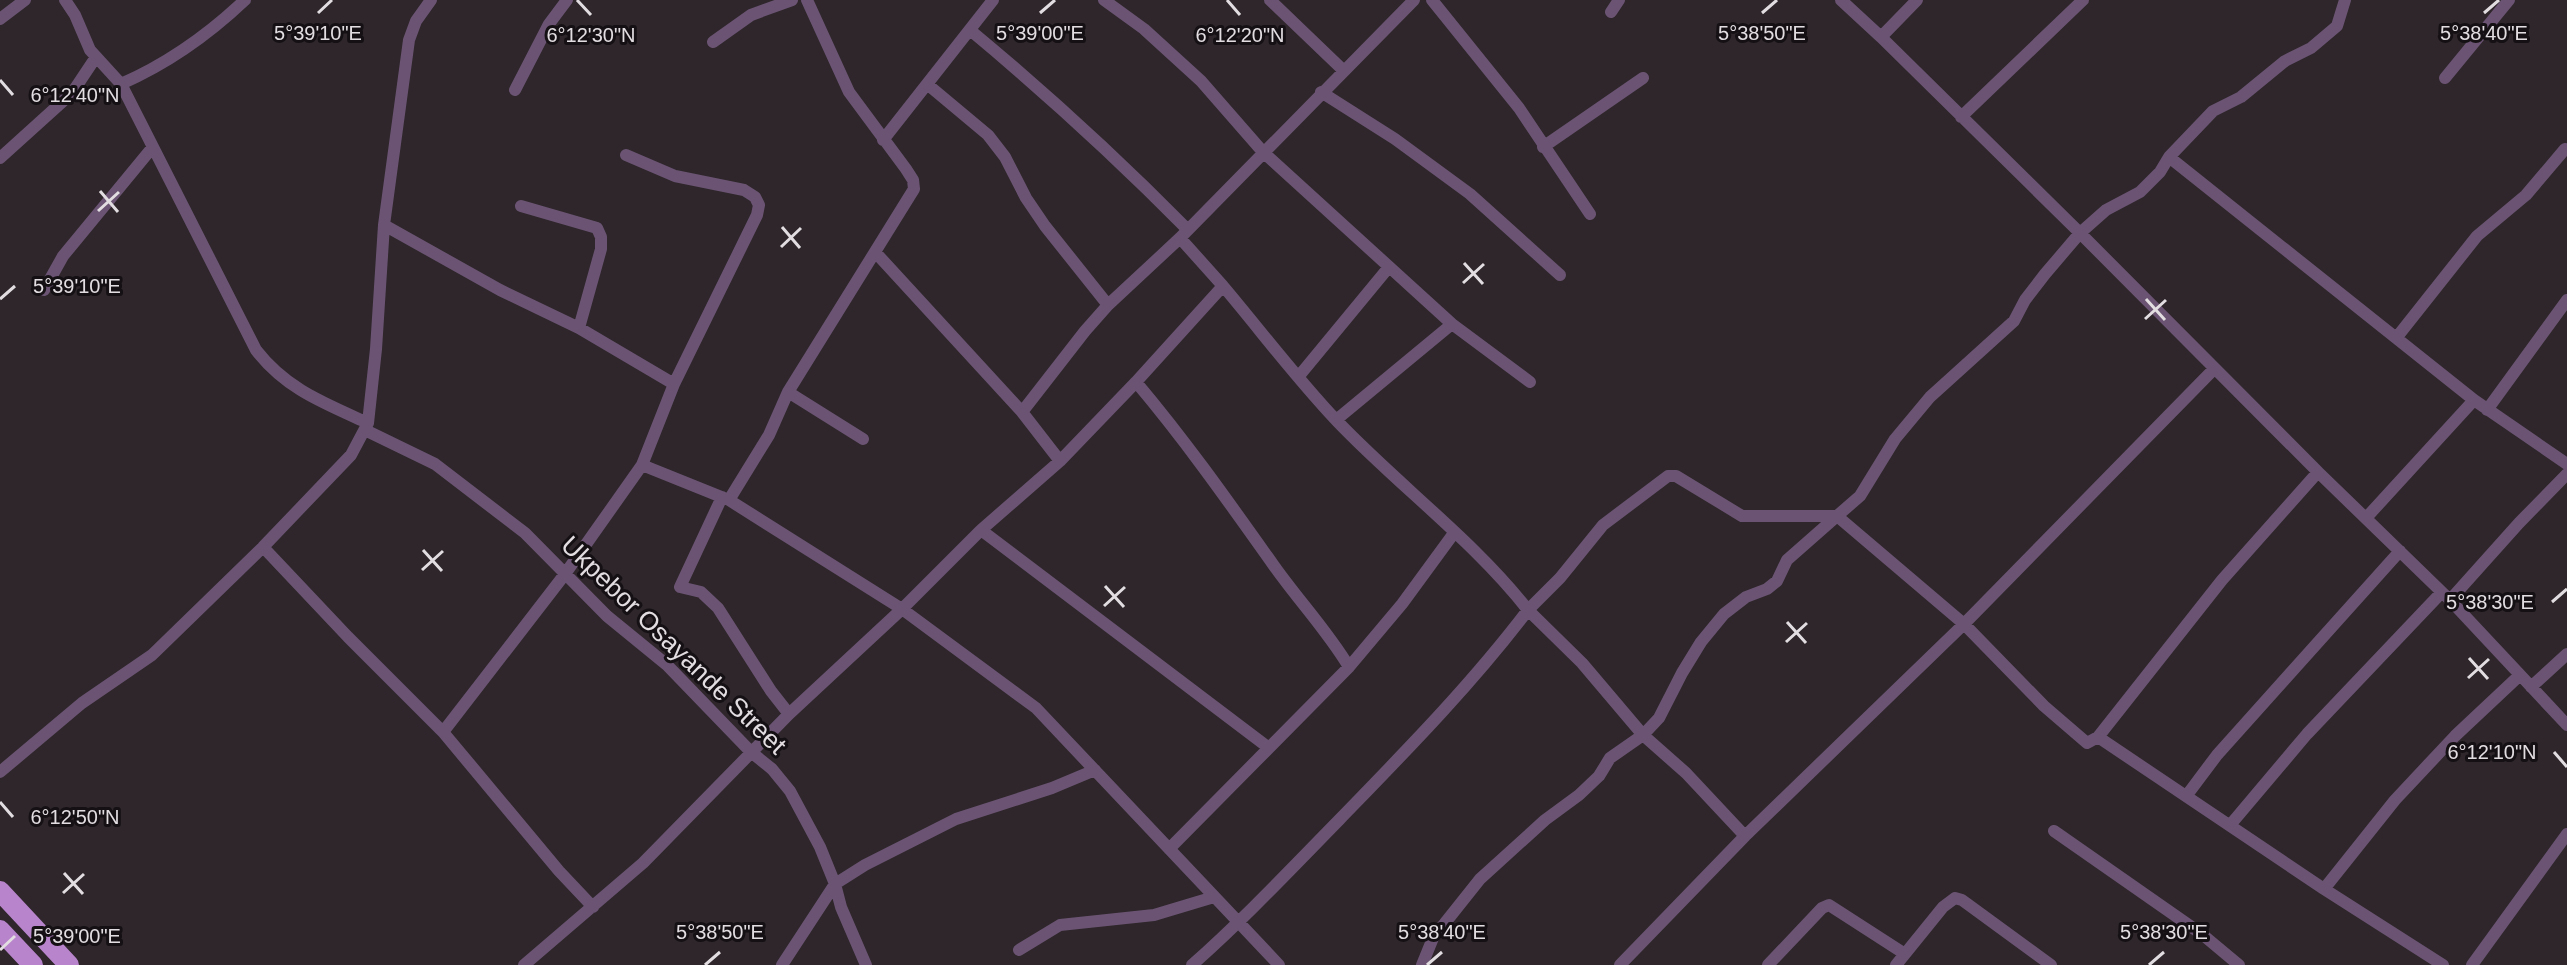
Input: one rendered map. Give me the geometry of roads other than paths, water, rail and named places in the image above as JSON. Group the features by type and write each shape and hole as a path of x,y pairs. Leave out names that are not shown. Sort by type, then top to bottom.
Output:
{"highway":[{"path":"0,891 69,965"},
{"path":"0,930 33,965"}],"street":[{"path":"0,19 25,0"},
{"name":"Ukpebor Osayande Street","path":"65,0 96,57 121,84 256,350 270,368 287,383 435,464 525,533 607,616 667,665 751,752 772,769 790,791 815,836 866,965"},
{"path":"121,84 149,72 181,52 222,22 245,0"},
{"path":"0,772 82,703 152,655 263,547 351,455 366,426 376,349 384,225 409,40 416,21 431,0"},
{"path":"515,90 549,24 567,0"},
{"path":"713,42 751,15 792,0"},
{"path":"789,714 718,608 701,592 680,587 726,498 769,435 788,392 914,189 913,180 849,92 807,0"},
{"path":"883,140 993,0"},
{"path":"1104,0 1144,29 1201,81 1263,152 1452,324 1530,382"},
{"path":"1270,0 1343,70"},
{"path":"1022,412 1108,305 1184,234 1414,0"},
{"path":"1432,0 1519,108 1590,214"},
{"path":"1611,12 1619,0"},
{"path":"1841,0 2446,596 2567,725"},
{"path":"1881,37 1917,0"},
{"path":"1961,117 2083,0"},
{"path":"1422,965 1433,938 1480,879 1545,820 1579,795 1599,776 1610,758 1643,735 1659,718 1701,642 1724,614 1746,597 1767,589 1777,581 1787,560 1860,496 1895,439 1930,397 2014,321 2025,300 2080,233 2106,210 2140,192 2213,111 2241,97 2285,61 2311,48 2337,26 2345,0"},
{"path":"2445,78 2509,0"},
{"path":"970,30 1049,95 1121,162 1336,420 1516,595 1582,663 1643,735 1686,773 1745,836"},
{"path":"0,158 72,93 96,57"},
{"path":"1543,147 1643,78"},
{"path":"927,84 988,135 1005,157 1045,226 1108,305"},
{"path":"1321,92 1395,139 1470,194 1560,275"},
{"path":"44,290 63,256 152,148"},
{"path":"2397,337 2477,236 2526,195 2566,149"},
{"path":"443,732 565,574 642,465 674,384 757,215 759,205 755,197 744,190 675,176 626,155"},
{"path":"2169,157 2474,400 2567,464"},
{"path":"521,206 597,228 601,249 579,328"},
{"path":"384,225 500,290 579,328 674,384"},
{"path":"876,253 1022,412 1060,461"},
{"path":"1299,376 1389,267"},
{"path":"524,965 643,863 789,714 981,530 1060,461 1223,286"},
{"path":"2487,410 2567,300"},
{"path":"1336,420 1452,324"},
{"path":"1620,965 1745,836 1964,624 2214,369"},
{"path":"1136,382 1229,499 1274,565 1332,638 1349,667"},
{"path":"788,392 863,439"},
{"path":"2366,518 2474,400"},
{"path":"642,465 726,498 902,609 1036,708 1279,965"},
{"path":"1192,965 1239,924 1402,756 1603,525 1668,476 1676,476 1742,516 1837,516 1964,624 2044,706 2087,743 2098,737 2222,580 2318,472"},
{"path":"2231,824 2307,734 2567,474"},
{"path":"981,530 1269,748"},
{"path":"1169,849 1349,667 1402,604 1454,533"},
{"path":"263,547 443,732 593,907"},
{"path":"2187,795 2217,755 2400,551"},
{"path":"2531,687 2567,654"},
{"path":"2324,889 2395,800 2455,736 2520,675"},
{"path":"2098,737 2443,965"},
{"path":"782,965 835,884 865,865 956,819 1052,788 1095,770"},
{"path":"2054,831 2203,935 2239,965"},
{"path":"2472,965 2567,834"},
{"path":"1019,950 1060,925 1154,915 1214,897"},
{"path":"1896,965 1943,907 1955,898 2051,965"},
{"path":"1768,965 1822,908 1829,905 1905,954"}]}
